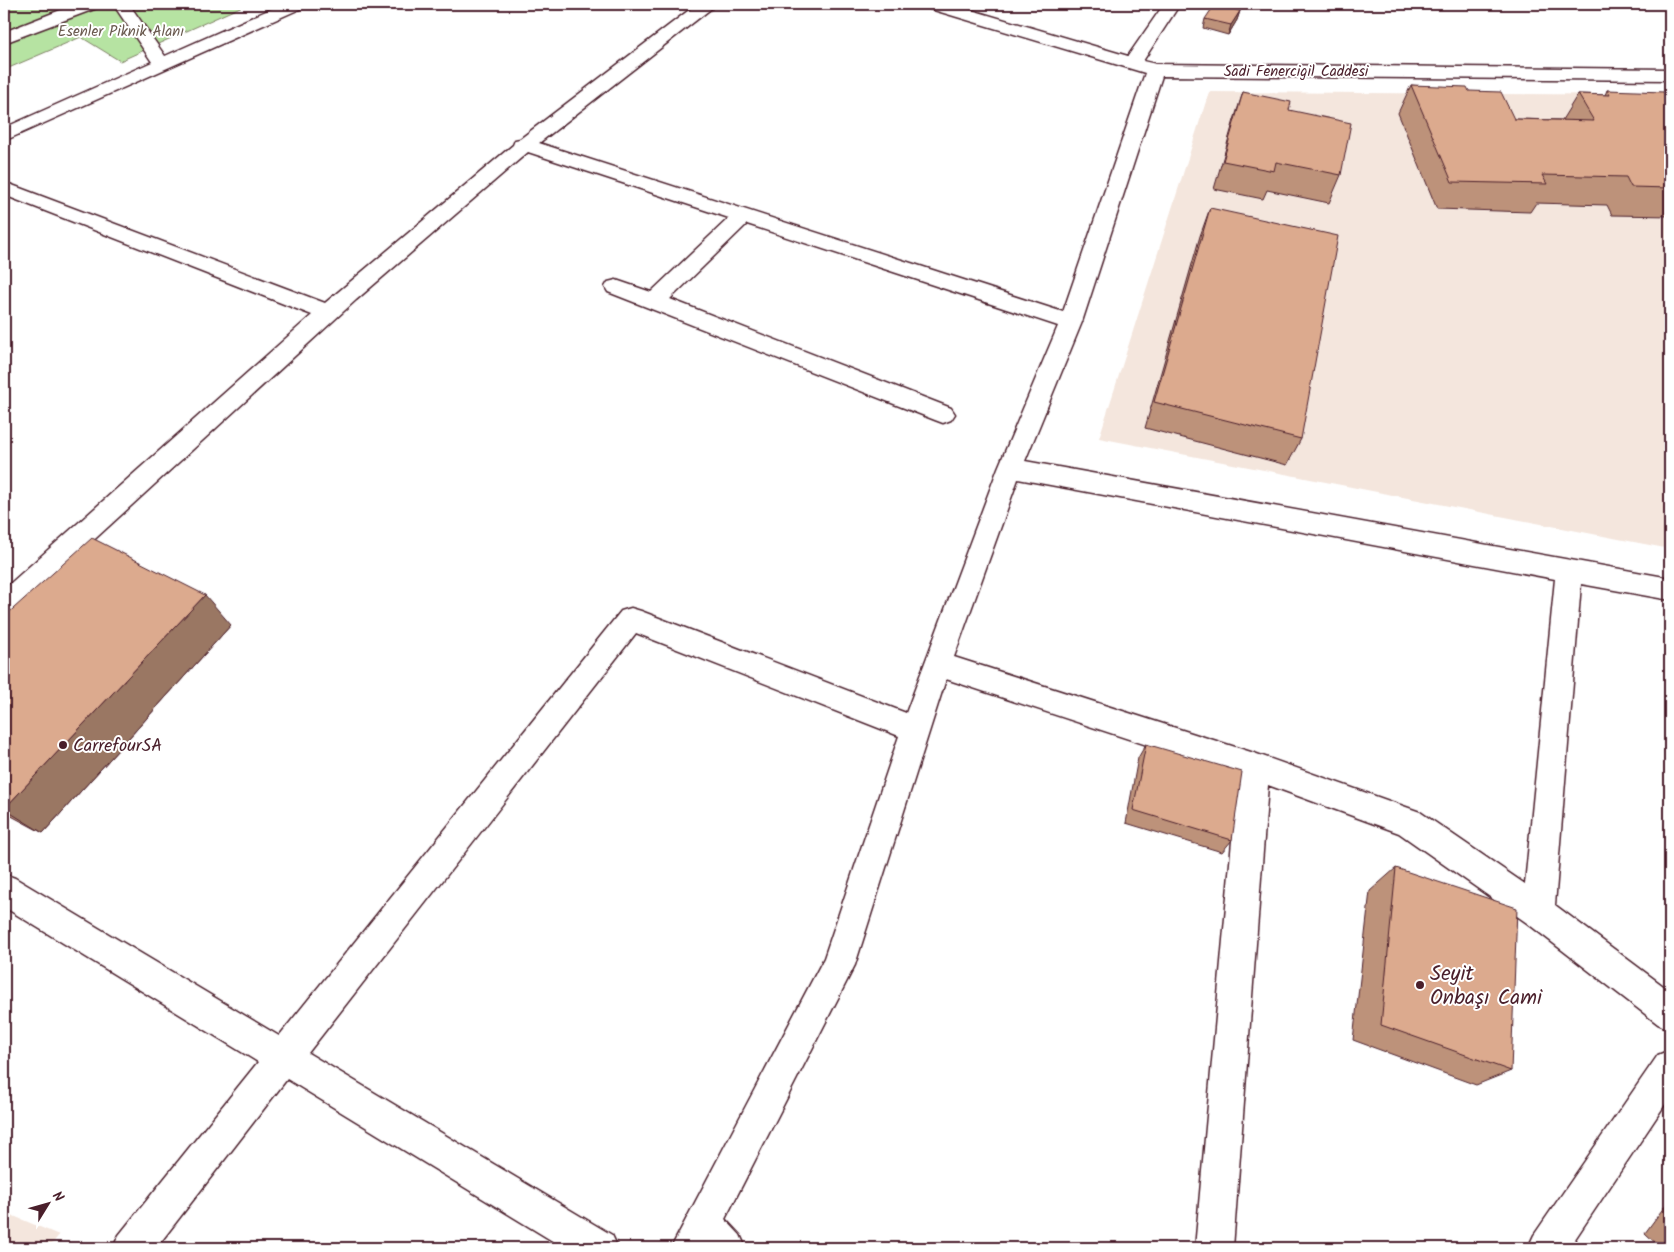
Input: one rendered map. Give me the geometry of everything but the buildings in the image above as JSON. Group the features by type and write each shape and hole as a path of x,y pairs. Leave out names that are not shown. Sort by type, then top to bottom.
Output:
{"street":[{"path":"4,38 91,4"},
{"path":"121,4 162,64"},
{"path":"4,135 296,4"},
{"path":"10,590 326,312 522,144 708,4"},
{"name":"Sadi Fenercigil Caddesi","path":"932,4 1144,67 1670,74"},
{"path":"707,1240 838,965 937,664 1010,468 1071,322 1144,67 1172,4"},
{"path":"522,144 1071,322"},
{"path":"4,188 326,312"},
{"path":"655,302 743,216"},
{"path":"616,286 943,414"},
{"path":"1010,468 1670,589"},
{"path":"1538,912 1569,569"},
{"path":"132,1248 631,619 916,730"},
{"path":"937,664 1254,767 1409,822 1538,912 1670,1012"},
{"path":"1214,1248 1254,767"},
{"path":"4,889 599,1248"},
{"path":"1547,1248 1670,1067"}],"shaded area":[{"path":"1209,92 1661,95 1670,104 1670,549 1099,438"},
{"path":"4,1212 59,1235 49,1248 4,1248"}],"green space":[{"name":"Esenler Piknik Alanı","path":"4,4 247,4 120,61 81,37 4,70"}],"place":[{"name":"CarrefourSA","path":"63,745"},
{"name":"Seyit Onbaşı Cami","path":"1420,985"}]}
